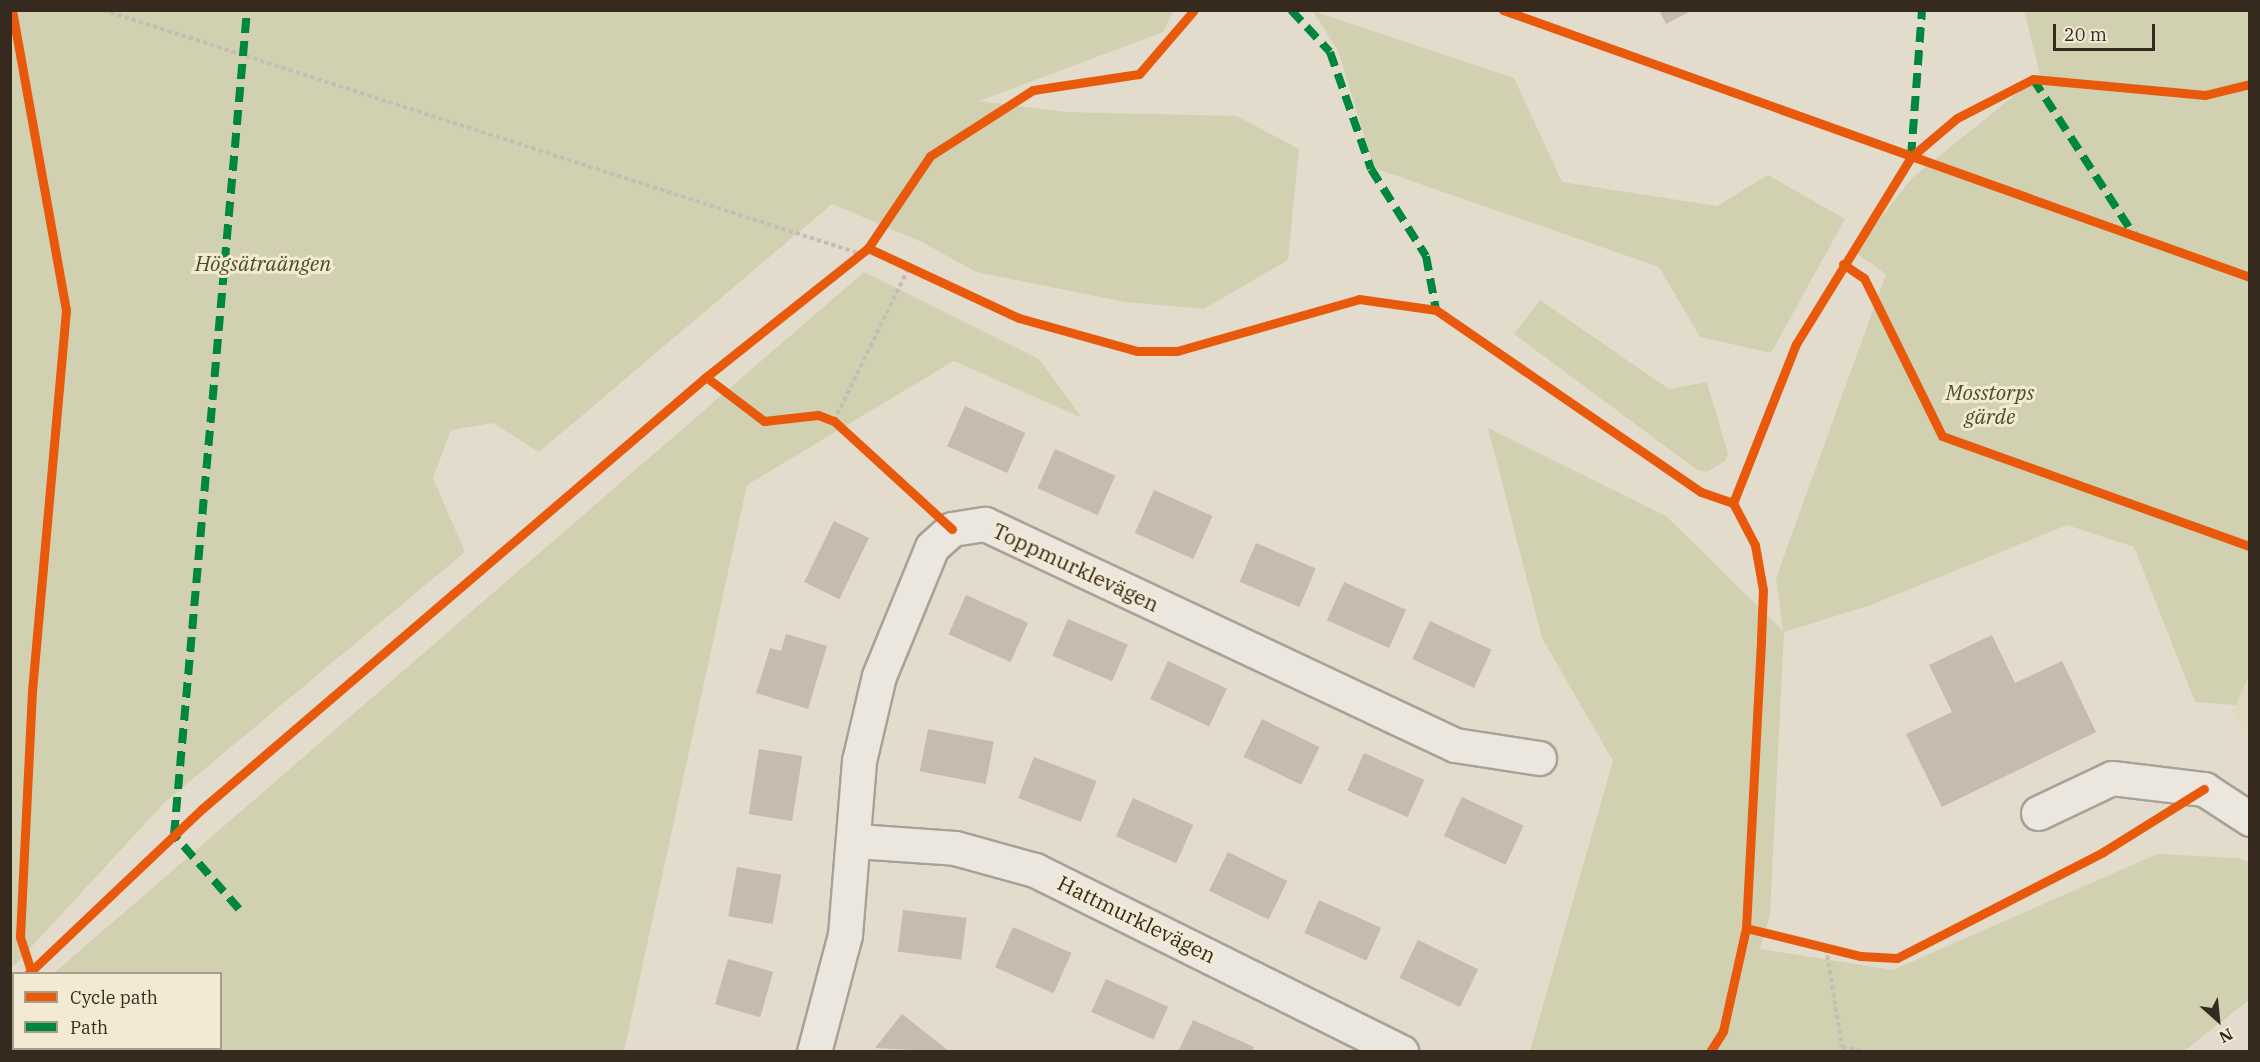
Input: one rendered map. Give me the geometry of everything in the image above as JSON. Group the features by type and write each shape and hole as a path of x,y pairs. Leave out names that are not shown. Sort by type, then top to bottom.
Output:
{"street":[{"name":"Toppmurklevägen","path":"814,1052 845,935 856,841 859,760 879,676 932,546 952,529 969,524 985,524 1455,745 1539,758"},
{"path":"2038,813 2112,778 2204,789 2250,819"},
{"name":"Hattmurklevägen","path":"856,841 955,848 1035,870 1401,1052"}],"path":[{"path":"103,10 861,254"},
{"path":"852,261 868,248 878,254"},
{"path":"898,264 918,274"},
{"path":"834,421 908,270"},
{"path":"818,415 834,421 843,429"},
{"path":"1815,945 1838,950"},
{"path":"1826,948 1842,1047 1865,1052"}],"shaded area":[{"path":"2249,673 2249,735 2232,711"}],"green space":[{"name":"Högsätraängen","path":"11,10 1173,11 1163,32 979,101 1065,112 1237,116 1299,149 1288,260 1204,309 1125,302 976,272 924,243 832,204 539,452 493,423 451,430 433,478 465,552 165,802 11,969"},
{"path":"1313,11 1514,78 1562,182 1717,206 1768,175 1845,219 1771,353 1700,337 1659,267 1374,168 1339,53"},
{"name":"Mosstorps gärde","path":"2024,11 2249,11 2249,675 2236,705 2195,702 2134,547 2067,525 1871,605 1784,632 1770,915 1760,949 1893,970 2157,854 2237,858 2249,862 2249,1000 2184,1051 1530,1051 1613,761 1542,638 1488,428 1666,516 1783,631 1776,578 1886,274 1854,252 1912,178 2040,75"},
{"path":"864,272 1039,359 1082,418 954,361 747,485 624,1051 11,1051 12,1038 12,1050 222,1050 222,972 55,972"},
{"path":"1540,300 1669,389 1707,382 1728,454 1725,461 1707,472 1697,470 1514,334"}],"building":[{"path":"1659,10 1693,10 1666,24"},
{"path":"965,406 1025,433 1007,473 947,446"},
{"path":"1055,449 1115,476 1098,515 1038,488"},
{"path":"1154,490 1212,516 1193,559 1135,533"},
{"path":"834,521 869,538 839,599 804,582"},
{"path":"1256,543 1316,568 1299,607 1240,582"},
{"path":"1344,582 1406,610 1389,648 1327,620"},
{"path":"966,595 1028,623 1011,662 949,634"},
{"path":"1068,619 1128,644 1112,681 1052,656"},
{"path":"1430,621 1492,650 1474,688 1412,659"},
{"path":"786,634 827,646 808,709 756,693 770,648 781,651"},
{"path":"1992,635 2015,683 2062,661 2096,732 1942,807 1906,734 1952,712 1929,665"},
{"path":"1168,661 1227,688 1209,727 1150,699"},
{"path":"1262,719 1320,747 1301,785 1244,757"},
{"path":"928,729 994,742 986,784 920,771"},
{"path":"759,749 802,756 792,821 749,814"},
{"path":"1364,753 1424,780 1408,817 1347,790"},
{"path":"1034,757 1097,781 1081,822 1018,798"},
{"path":"1462,797 1524,826 1505,865 1444,836"},
{"path":"1133,798 1193,825 1176,863 1116,836"},
{"path":"1228,852 1287,881 1268,920 1209,891"},
{"path":"737,867 781,875 773,924 728,916"},
{"path":"1319,900 1381,928 1366,961 1304,933"},
{"path":"903,910 967,918 961,959 898,952"},
{"path":"1013,927 1071,953 1054,993 995,967"},
{"path":"1418,940 1478,969 1460,1007 1400,978"},
{"path":"728,959 773,972 760,1017 715,1004"},
{"path":"1106,979 1168,1007 1153,1040 1091,1012"},
{"path":"902,1014 950,1052 875,1048"},
{"path":"1193,1020 1254,1047 1252,1052 1178,1052"}],"marked path":[{"path":"239,909 174,835 247,10"},
{"path":"1291,10 1330,52 1371,169 1426,256 1436,310"},
{"path":"1911,157 1922,10"},
{"path":"2033,79 2134,235"}],"cycle path":[{"path":"12,10 66,310 32,691 20,937 31,970"},
{"path":"30,972 203,808 706,377 868,248 930,156 1033,90 1139,74 1194,10"},
{"path":"1503,10 2250,277"},
{"path":"1710,1052 1723,1031 1746,928 1761,639 1763,590 1755,545 1733,503 1796,344 1911,157 1957,118 2033,79 2205,95 2250,84"},
{"path":"868,248 1019,318 1137,351 1177,351 1359,299 1436,310 1701,492 1733,503"},
{"path":"1843,264 1864,278 1942,436 2250,546"},
{"path":"706,377 764,421 818,415 834,421 952,529"},
{"path":"1746,928 1860,956 1897,958 2103,852 2204,789"}]}
